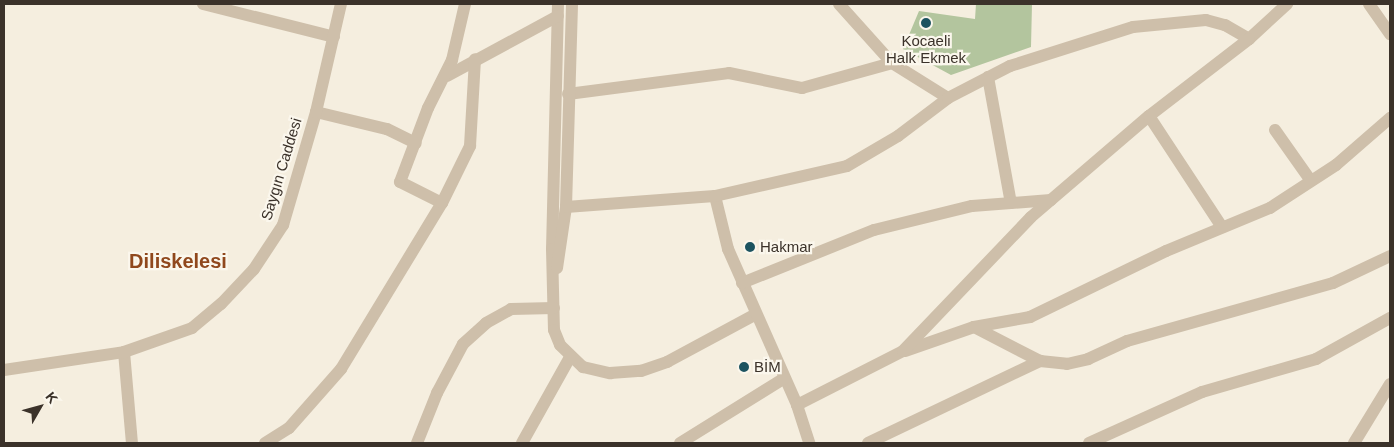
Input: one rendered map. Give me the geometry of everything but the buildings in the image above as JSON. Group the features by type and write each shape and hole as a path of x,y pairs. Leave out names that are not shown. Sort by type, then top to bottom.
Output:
{"street":[{"path":"203,4 334,38"},
{"name":"Saygın Caddesi","path":"4,370 124,352 192,328 221,304 254,270 283,225 316,112 341,4"},
{"path":"442,203 400,182 428,108 446,76 461,29 465,4"},
{"path":"553,287 562,249 566,206 572,4"},
{"path":"839,4 892,62 948,98"},
{"path":"903,352 1051,200 1150,116 1249,39 1287,4"},
{"path":"1369,4 1390,34"},
{"path":"446,76 558,10"},
{"path":"558,10 553,287 554,330 560,345 583,367 610,373 641,371 667,362 756,314"},
{"path":"566,206 716,196 847,166 898,136 948,98 1010,66 1133,27 1206,20 1225,25 1249,39"},
{"path":"265,443 289,428 341,369 442,203 470,146 475,60"},
{"path":"568,94 730,73 802,88 892,62"},
{"path":"988,77 1011,203"},
{"path":"316,112 387,129 416,142"},
{"path":"1150,116 1222,227"},
{"path":"796,405 903,352 974,327 1030,317 1222,227 1270,208 1336,165 1390,119"},
{"path":"1275,130 1311,181"},
{"path":"716,196 728,249 796,405 809,443"},
{"path":"742,283 874,230 972,206 1051,200"},
{"path":"974,327 1040,361 1066,364 1088,359 1127,341 1333,283 1390,256"},
{"path":"417,443 437,393 463,344 486,322 511,309 554,308"},
{"path":"1089,443 1202,392 1316,359 1390,318"},
{"path":"124,352 132,443"},
{"path":"522,443 570,356"},
{"path":"868,443 1040,361"},
{"path":"680,443 784,378"},
{"path":"1354,443 1390,384"}],"green space":[{"path":"976,4 1032,4 1031,47 951,75 903,49 919,11 975,19"}],"place":[{"name":"Kocaeli Halk Ekmek","path":"926,23"},
{"name":"Hakmar","path":"750,247"},
{"name":"BİM","path":"744,367"}],"district":[{"name":"Diliskelesi","path":"178,261"}]}
